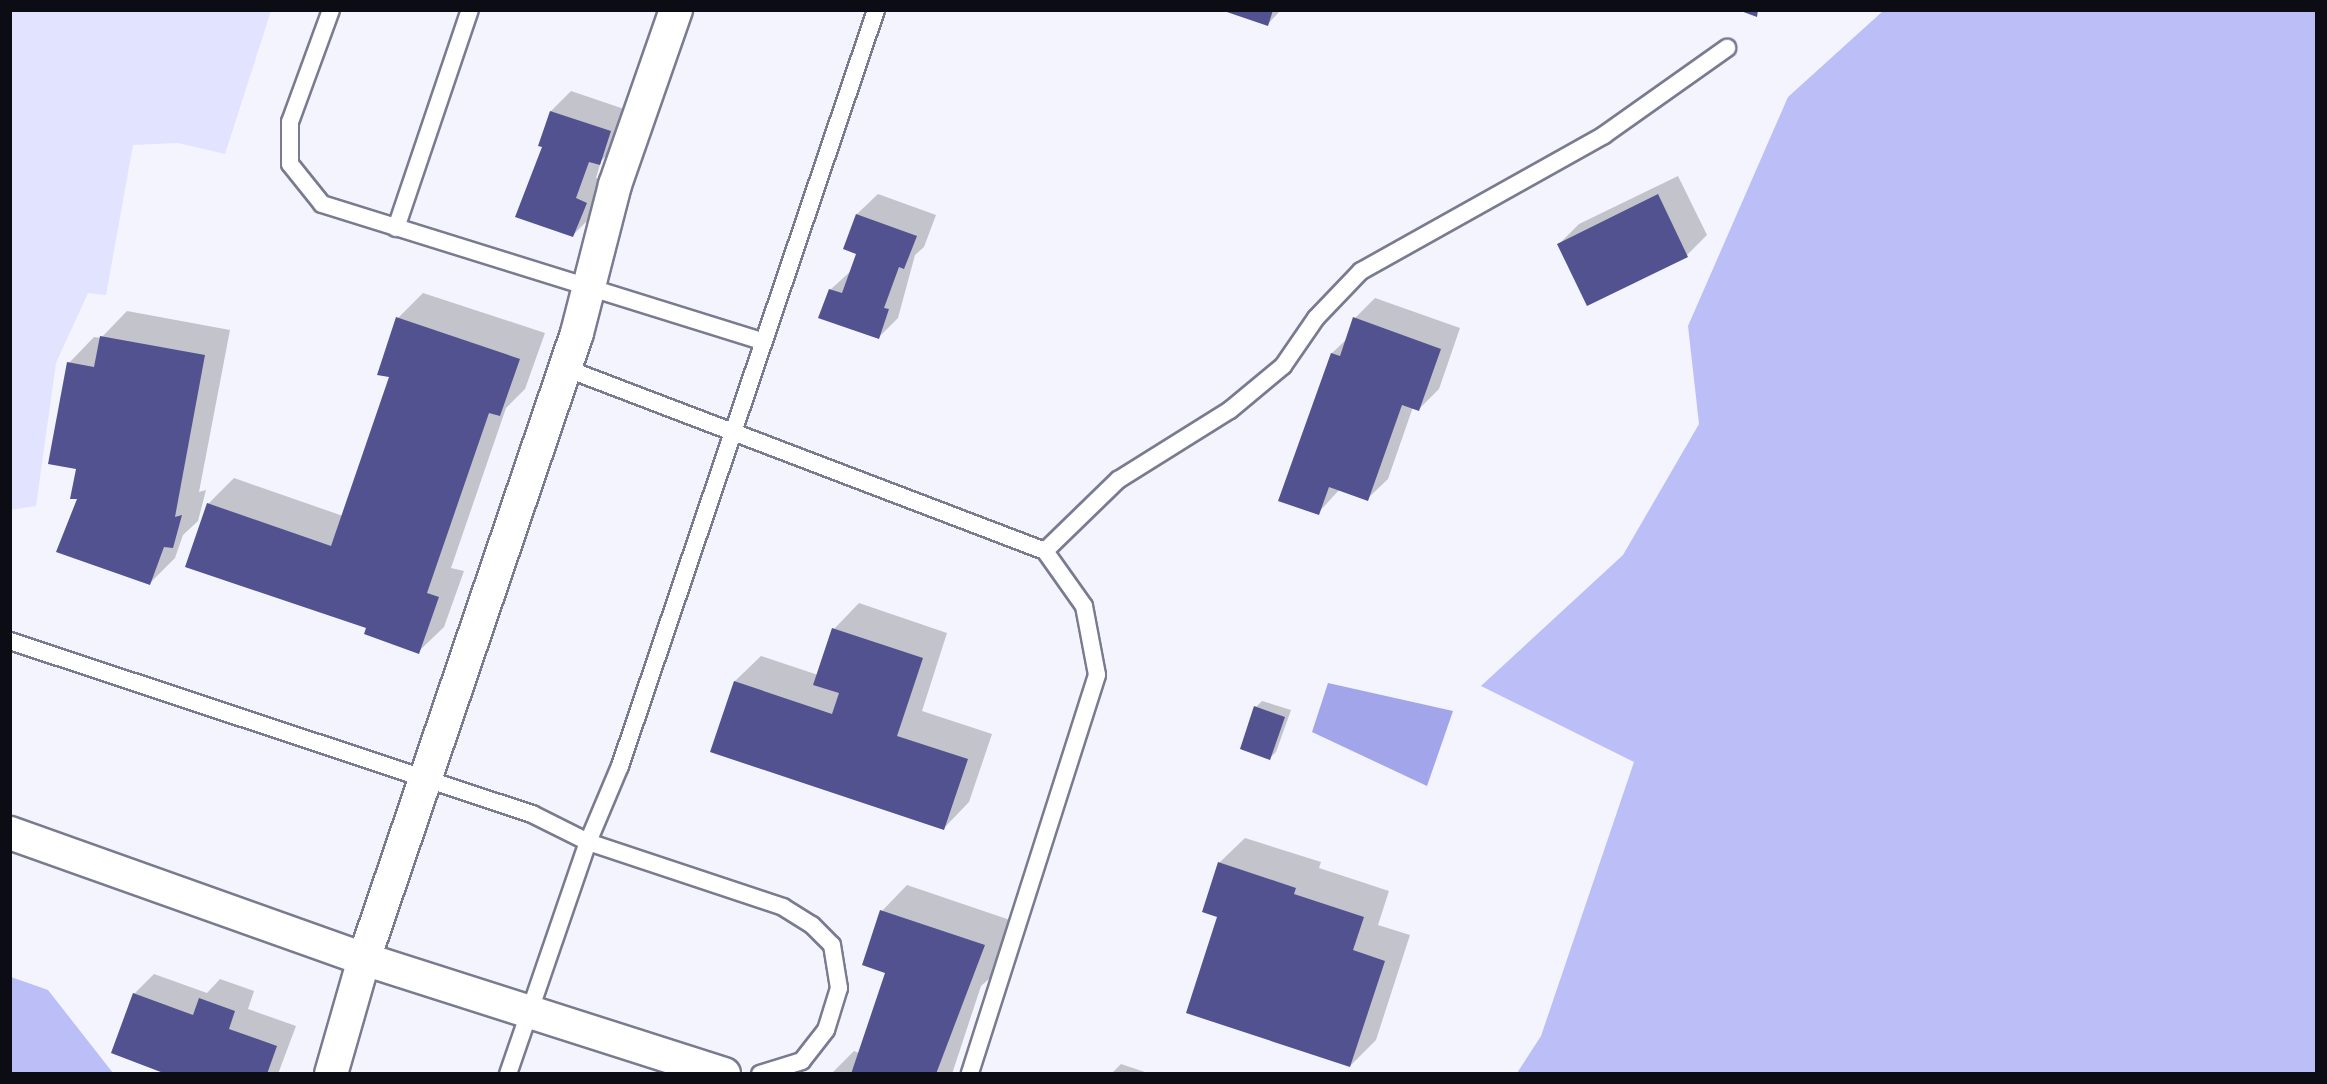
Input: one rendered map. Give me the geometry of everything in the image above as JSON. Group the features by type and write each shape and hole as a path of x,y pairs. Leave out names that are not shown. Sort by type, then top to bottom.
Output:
{"street":[{"path":"332,1074 364,959 565,368 615,185 676,10"},
{"path":"10,833 364,959 724,1074"}],"lane":[{"path":"331,10 290,122 290,164 322,204 588,290 763,341"},
{"path":"396,228 470,10"},
{"path":"508,1074 588,842 620,766 731,432 876,10"},
{"path":"1045,551 1118,480 1230,410 1283,366 1316,318 1361,271 1604,135 1726,48"},
{"path":"565,368 1045,551 1084,606 1097,675 970,1074"},
{"path":"10,641 532,814 588,842 783,907 812,925 832,945 839,988 826,1030 802,1061 760,1074"}],"shaded area":[{"path":"11,10 271,11 225,154 178,143 133,145 106,295 88,293 56,363 36,506 11,510"},
{"path":"1883,11 2316,11 2316,1073 1517,1073 1541,1036 1634,762 1481,686 1623,555 1699,424 1688,326 1788,97"},
{"path":"1328,683 1453,711 1427,786 1312,732"},
{"path":"11,977 48,990 113,1073 11,1073"}],"building":[{"path":"1221,10 1273,10 1268,26"},
{"path":"1738,10 1758,10 1757,17"},
{"path":"550,111 611,131 600,165 589,162 576,198 587,203 573,237 515,217 542,147 538,146"},
{"path":"1658,194 1688,257 1587,306 1557,244"},
{"path":"856,214 917,236 904,269 899,267 884,308 889,309 879,339 818,318 829,289 842,293 856,254 843,249"},
{"path":"396,317 520,359 500,416 489,413 427,593 439,597 419,654 364,634 366,628 185,567 207,503 331,546 389,377 377,375"},
{"path":"1353,317 1441,349 1419,411 1402,405 1368,501 1329,487 1319,515 1278,501 1331,353 1340,356"},
{"path":"100,336 205,355 175,517 182,515 173,548 164,547 150,585 56,552 77,499 70,499 76,469 48,464 67,362 94,367"},
{"path":"832,628 923,658 897,736 968,759 944,830 710,752 734,681 832,714 839,693 813,685"},
{"path":"1254,706 1285,717 1270,760 1240,749"},
{"path":"1218,862 1296,888 1294,894 1364,917 1353,950 1385,961 1350,1067 1186,1013 1217,917 1202,912"},
{"path":"880,910 985,945 936,1074 851,1074 885,973 862,965"},
{"path":"133,993 193,1015 199,998 235,1011 229,1029 277,1046 267,1074 166,1074 111,1053"}]}
